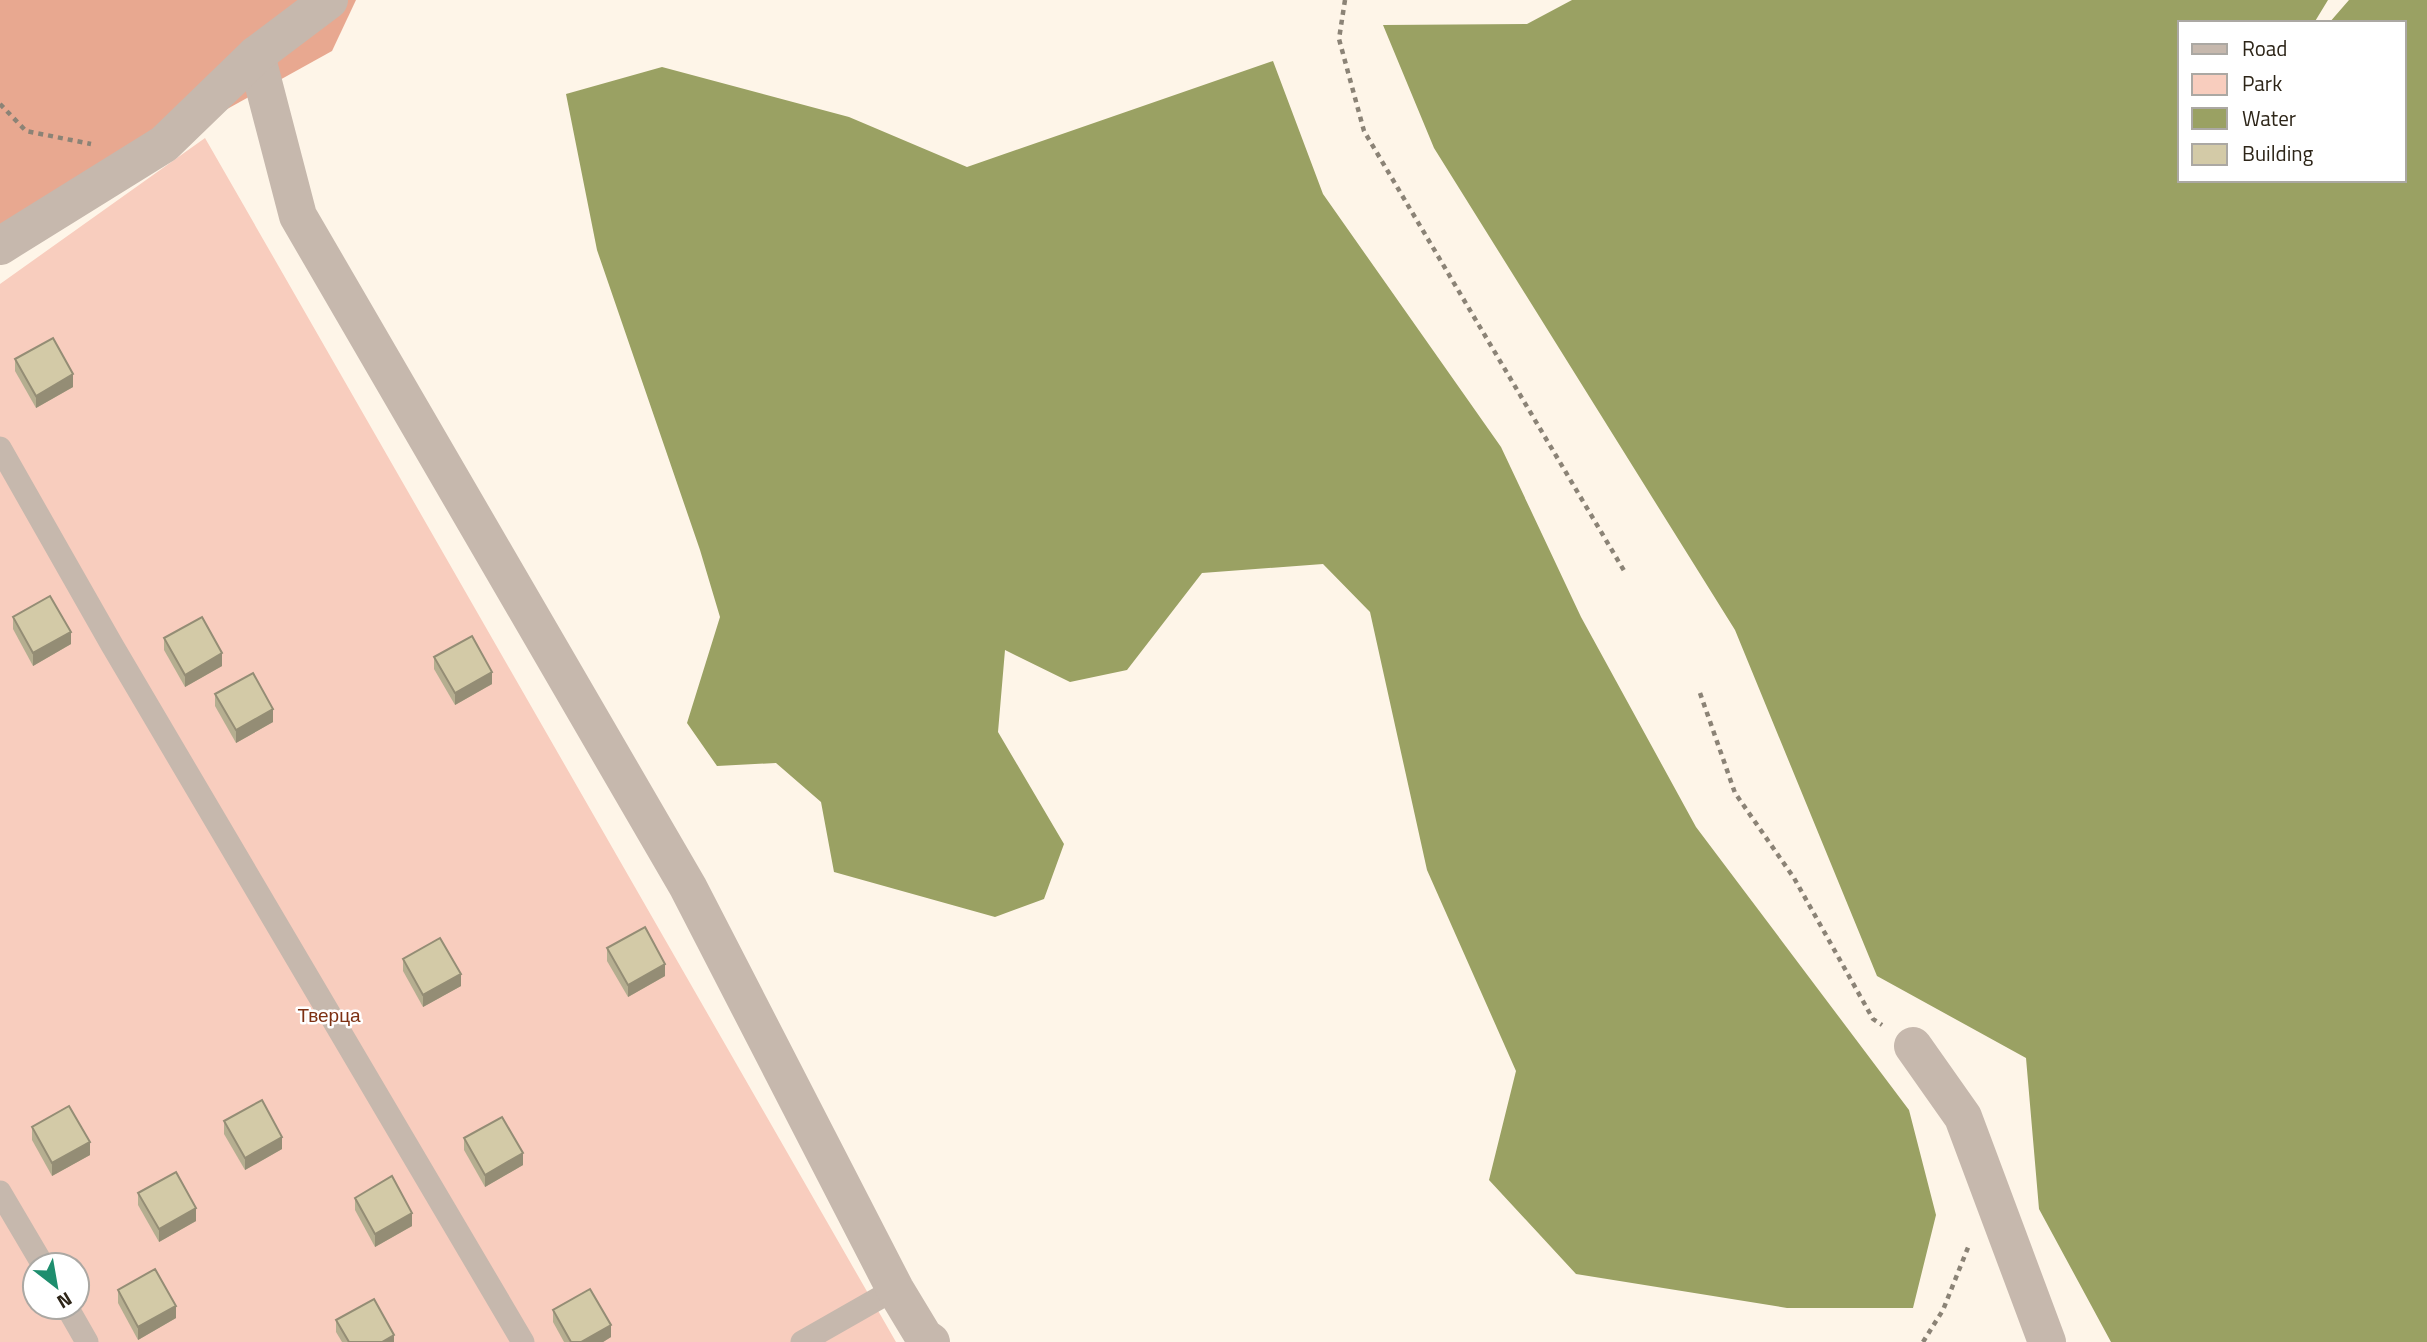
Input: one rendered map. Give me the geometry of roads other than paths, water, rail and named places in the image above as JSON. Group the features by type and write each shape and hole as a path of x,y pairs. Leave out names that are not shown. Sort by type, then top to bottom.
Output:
{"street":[{"path":"0,246 164,144 256,55 329,0"},
{"path":"256,55 298,216 688,887 895,1289 924,1337 931,1342"},
{"path":"1913,1046 1963,1117 2047,1342"}],"lane":[{"path":"0,449 523,1342"},
{"path":"0,1192 35,1251"},
{"path":"802,1342 895,1289"},
{"path":"75,1321 88,1342"}],"water":[{"path":"1572,0 2328,0 2315,21 2178,21 2178,182 2406,182 2406,21 2331,21 2349,0 2427,0 2427,1342 2111,1342 2039,1209 2026,1058 1877,976 1735,630 1434,148 1383,25 1527,24"},
{"path":"1273,61 1323,194 1501,447 1581,617 1696,827 1909,1110 1936,1215 1913,1308 1787,1308 1576,1274 1489,1180 1516,1071 1427,870 1370,612 1323,564 1202,573 1127,670 1070,682 1005,650 998,732 1064,844 1044,899 995,917 834,872 821,802 776,763 717,766 687,723 720,617 700,550 597,250 566,94 662,67 849,117 967,167"}],"park label":[{"name":"Тверца","path":"329,1014"}]}
